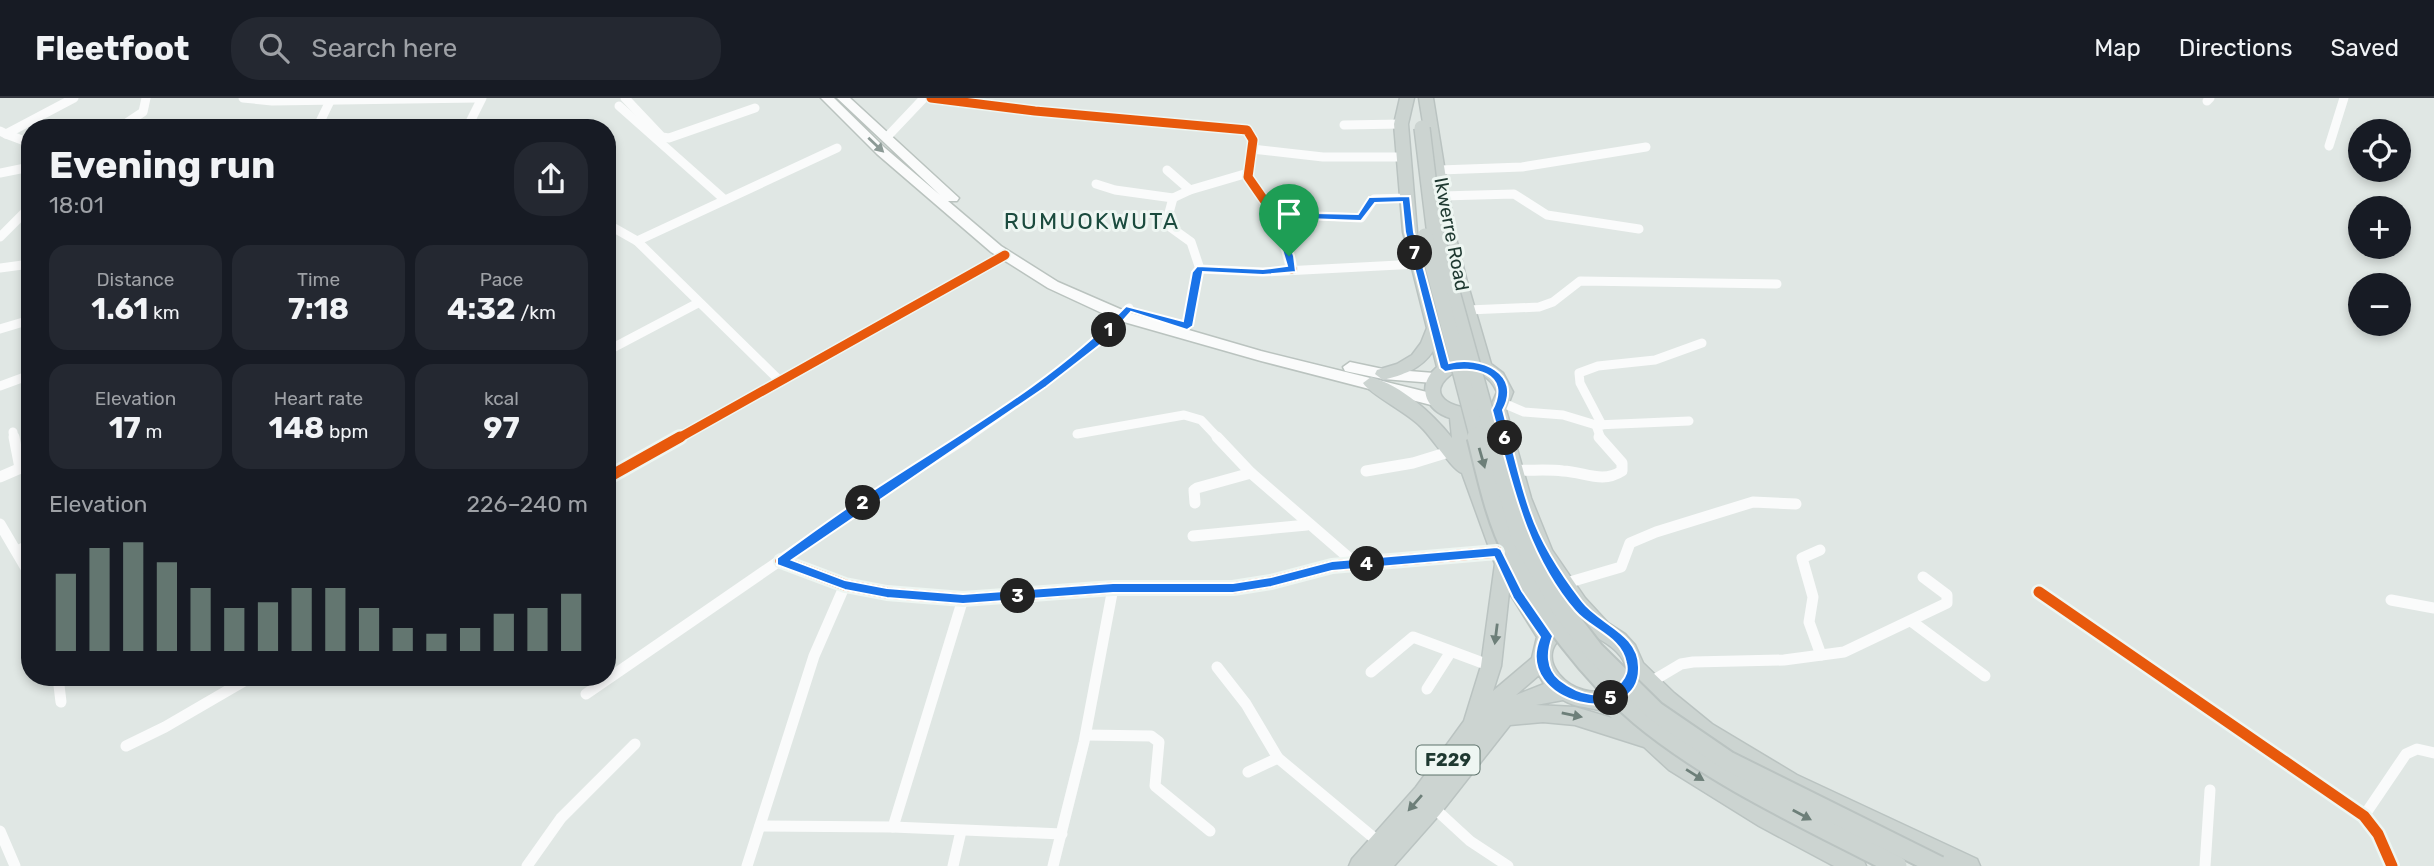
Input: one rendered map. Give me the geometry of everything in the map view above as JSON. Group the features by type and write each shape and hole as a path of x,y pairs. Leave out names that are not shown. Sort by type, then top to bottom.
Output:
{"main road":[{"path":"827,98 881,151 1005,255 1053,285 1261,356 1377,379 1439,373 1462,364 1484,368 1496,376 1503,386 1500,406 1513,470 1537,542 1580,608 1621,640 1633,665 1649,683 1686,718 1740,753 1818,794 1969,866"},
{"path":"843,98 981,225 1009,246 1063,279 1126,312 1293,354 1377,379 1435,400 1445,410 1458,416 1481,417 1500,406"},
{"name":"Ikwerre Road","path":"1407,98 1411,127 1403,158 1410,232 1435,327 1439,373"},
{"path":"1426,98 1411,127 1420,212 1432,268 1487,479 1513,553 1546,610 1610,689 1642,718 1728,777 1897,866"},
{"name":"Ikwerre Road","path":"1426,98 1437,136 1442,196 1452,254 1484,368"},
{"path":"1411,127 1437,239 1521,538 1561,608 1594,651 1655,711 1728,761 1939,866"},
{"path":"1377,379 1418,359 1430,346 1435,327"},
{"path":"1435,400 1431,388 1439,373"},
{"path":"1377,379 1440,433 1474,485"},
{"path":"1458,416 1460,439 1500,559 1518,595 1547,636"},
{"path":"1472,726 1491,666 1500,559"},
{"path":"1563,691 1548,675 1542,661 1542,647 1547,636 1567,624 1583,622 1600,626"},
{"name":"F229","path":"1360,866 1423,794 1472,726 1505,692 1542,661"},
{"path":"1633,665 1629,684 1619,694 1606,700 1676,763 1766,819 1855,866"},
{"name":"F229","path":"1380,866 1433,807 1504,717 1519,703 1540,694 1563,691 1579,698 1606,700"},
{"path":"1504,717 1544,711 1567,713 1599,721 1657,745"}],"street":[{"path":"31,119 74,98"},
{"path":"136,119 143,112 146,98"},
{"path":"243,98 330,101 480,98 471,119"},
{"path":"887,137 924,98"},
{"path":"932,98 1035,111 1240,128 1252,135 1248,173 1253,185 1275,215 1285,237 1293,269"},
{"path":"2329,146 2344,98"},
{"path":"321,119 330,101"},
{"path":"622,102 662,137 669,138 755,108"},
{"path":"622,102 725,200"},
{"path":"3,133 21,124"},
{"path":"1344,125 1411,127"},
{"path":"3,133 21,140"},
{"path":"1440,170 1522,167 1646,147"},
{"path":"638,240 837,148"},
{"path":"1252,149 1323,157 1362,155 1403,158"},
{"path":"0,173 21,169"},
{"path":"1167,170 1190,190"},
{"path":"1096,184 1115,190 1173,198 1190,190 1248,173"},
{"path":"1442,196 1514,194 1547,215 1639,229"},
{"path":"1173,198 1166,224 1191,242 1200,269"},
{"path":"1275,215 1361,218 1372,200 1407,198"},
{"path":"0,237 21,216"},
{"path":"616,232 638,240 698,303 781,382"},
{"path":"616,473 1005,255"},
{"path":"1200,269 1263,272 1418,264"},
{"path":"0,268 21,265"},
{"path":"1187,326 1197,272 1200,269"},
{"path":"1468,310 1545,305 1557,299 1570,285 1580,281 1776,284"},
{"path":"616,346 698,303"},
{"path":"616,674 865,502 952,448 1042,385 1101,338 1126,312"},
{"path":"0,329 21,323"},
{"path":"1513,470 1566,471 1599,479 1617,475 1622,471 1622,463 1600,437 1599,425 1580,383 1579,373 1595,364 1627,365 1655,360 1702,343"},
{"path":"0,386 21,378"},
{"path":"1500,406 1524,412 1563,415 1599,425 1689,421"},
{"path":"1563,415 1594,410"},
{"path":"1077,434 1174,417 1194,417 1201,420 1251,473 1356,564"},
{"path":"13,432 21,455"},
{"path":"1366,471 1413,463 1452,451"},
{"path":"0,477 21,468"},
{"path":"1195,503 1194,490 1197,488 1251,473"},
{"path":"1563,584 1621,567 1630,543 1656,532 1753,502 1796,504"},
{"path":"0,524 21,558"},
{"path":"1193,536 1307,524"},
{"path":"17,551 21,549"},
{"path":"1820,550 1802,558 1812,590 1810,622 1821,655"},
{"path":"781,561 845,585 887,593 963,599 1113,588 1233,588 1271,582 1322,568 1356,564 1500,559"},
{"path":"1649,683 1681,664 1693,662 1784,660 1844,652 1912,621 1950,600 1923,576"},
{"path":"747,866 814,656 845,585"},
{"path":"1053,866 1086,735 1113,588"},
{"path":"2039,592 2364,816 2378,834 2392,866"},
{"path":"893,827 963,599"},
{"path":"2391,600 2434,608"},
{"path":"1912,621 1985,676"},
{"path":"1371,672 1409,638 1491,666"},
{"path":"1427,689 1450,653"},
{"path":"1217,667 1246,704 1278,758 1380,844"},
{"path":"59,686 61,702"},
{"path":"126,746 236,686"},
{"path":"586,694 598,686"},
{"path":"1086,735 1151,736 1157,739 1159,742 1155,786 1210,831"},
{"path":"527,866 569,810 635,744"},
{"path":"2364,816 2406,754 2417,749 2434,753"},
{"path":"1248,772 1278,758"},
{"path":"2205,866 2210,790"},
{"path":"1433,807 1470,841 1508,866"},
{"path":"760,826 893,827 1062,834"},
{"path":"0,831 15,866"},
{"path":"953,866 961,831"}],"cycle path":[{"path":"931,98 1035,111 1247,130 1253,140 1248,177 1280,223 1292,269"},
{"path":"616,473 1005,255"},
{"path":"781,561 845,585 887,593 963,599 1113,588 1233,588 1271,582 1332,566 1497,552"},
{"path":"2039,592 2364,816 2378,834 2392,866"}],"district":[{"name":"RUMUOKWUTA","path":"1092,221"}],"route":[{"path":"1407,198 1410,232 1445,368 1455,364 1477,365 1496,376 1503,386 1503,403 1498,410 1525,514 1550,565 1580,608 1600,626 1615,634 1629,652 1633,672 1625,690 1599,701 1579,698 1563,691 1553,682 1544,668 1541,654 1547,636 1518,595 1497,552 1332,566 1271,582 1233,588 1113,588 963,599 887,593 845,585 781,561 1042,385 1101,338 1129,308 1187,326 1197,272 1200,269 1263,272 1293,269 1289,256 1285,237 1275,215 1361,218 1372,200 1407,198"}]}
